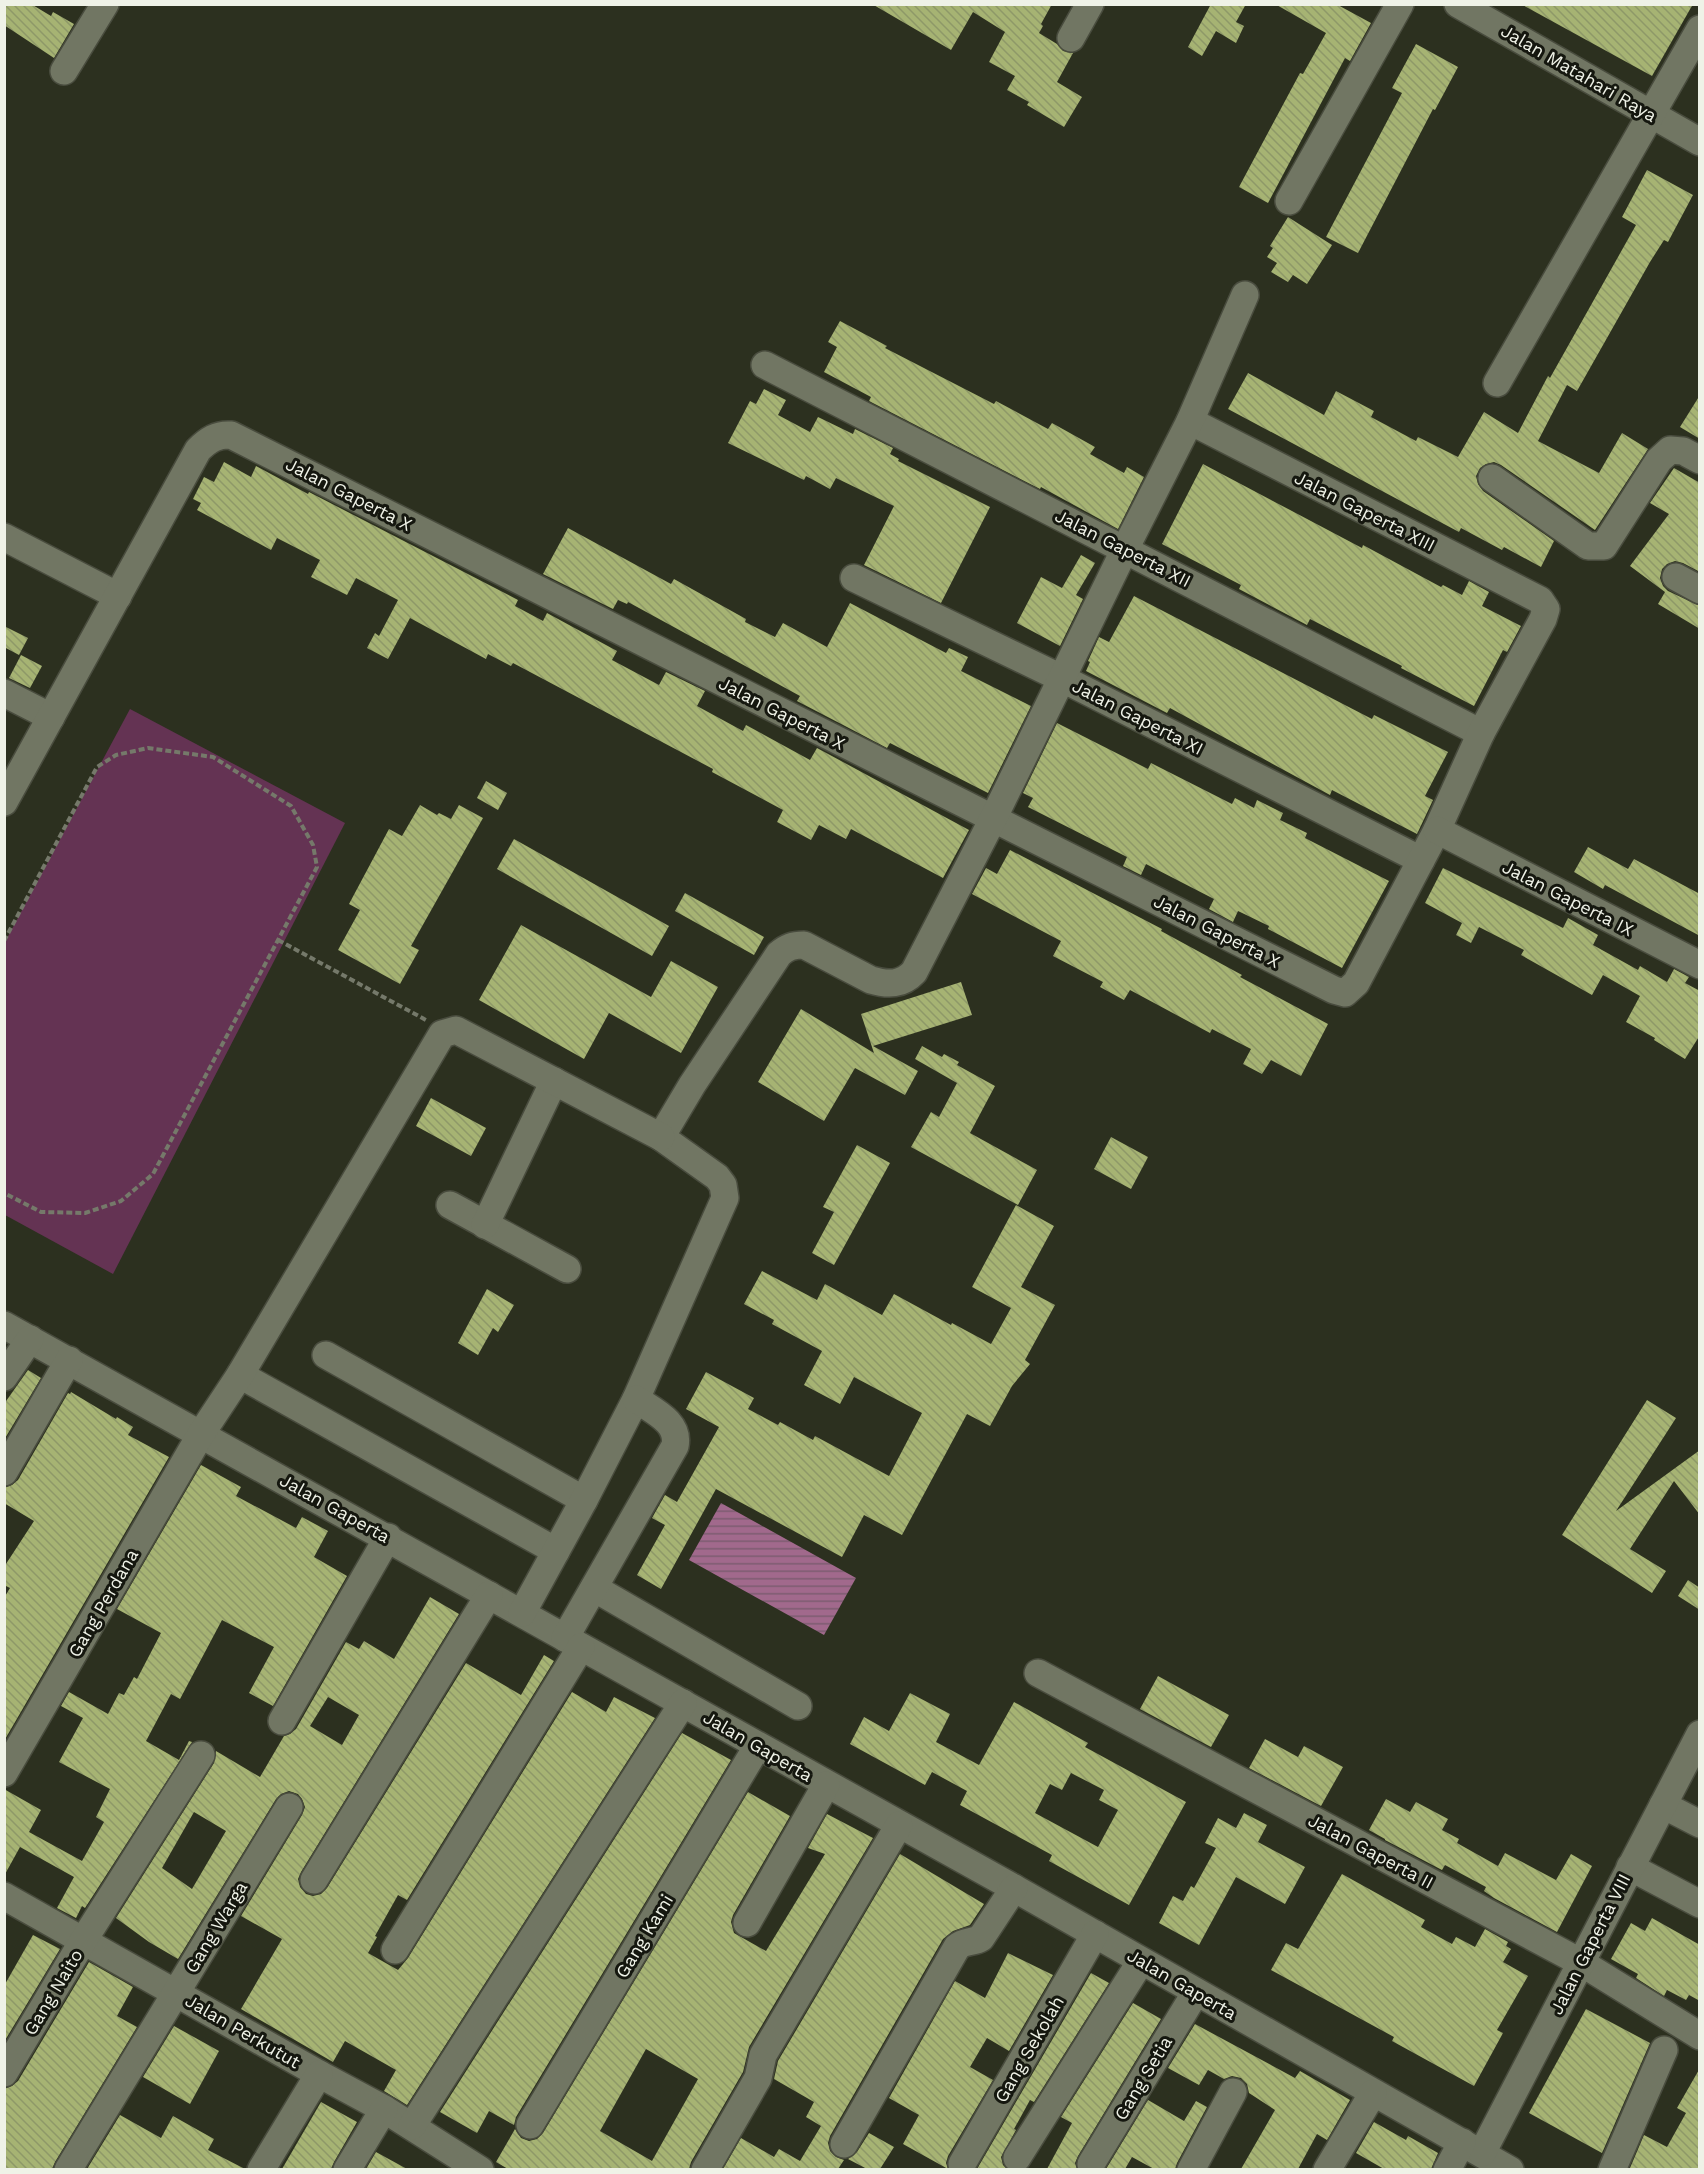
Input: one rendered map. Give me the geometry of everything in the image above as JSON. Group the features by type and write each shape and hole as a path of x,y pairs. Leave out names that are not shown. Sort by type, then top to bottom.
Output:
{"street":[{"path":"1071,38 1090,4"},
{"path":"1289,201 1400,4"},
{"name":"Jalan Matahari Raya","path":"1458,4 1700,142"},
{"path":"64,71 98,7"},
{"path":"1497,383 1700,29"},
{"path":"661,1137 779,954 785,949 794,945 804,945 871,980 883,983 905,980 921,959 1190,422 1245,295"},
{"name":"Jalan Gaperta XII","path":"765,365 1481,733"},
{"name":"Jalan Gaperta XIII","path":"1190,422 1540,600 1546,609 1543,619 1481,733"},
{"name":"Jalan Gaperta X","path":"118,596 198,450 213,438 231,435 1334,990 1345,993 1356,983 1421,860"},
{"path":"1492,478 1588,546 1596,547 1604,546 1659,460 1670,450 1691,455"},
{"path":"4,537 118,596 4,802"},
{"name":"Jalan Gaperta XI","path":"854,578 1061,678 1421,860"},
{"path":"1676,578 1700,590"},
{"path":"4,693 51,717"},
{"path":"1421,860 1481,733"},
{"name":"Jalan Gaperta IX","path":"1437,830 1700,965"},
{"path":"447,1032 456,1030 661,1137 720,1180 725,1192 725,1198 636,1399 522,1613"},
{"name":"Gang Perdana","path":"4,1773 201,1434 240,1375 439,1037 447,1032"},
{"path":"485,1225 554,1081"},
{"path":"450,1205 567,1269"},
{"name":"Jalan Gaperta","path":"4,1325 388,1537 757,1747 1014,1888 1509,2169"},
{"path":"4,1377 30,1339"},
{"path":"326,1355 584,1500"},
{"path":"4,1472 69,1360"},
{"path":"240,1375 556,1551"},
{"path":"395,1950 573,1643 594,1588 675,1446 677,1437 670,1424 636,1399"},
{"path":"282,1721 388,1537"},
{"path":"594,1588 798,1706"},
{"path":"314,1880 489,1595"},
{"name":"Jalan Gaperta II","path":"1038,1673 1580,1962 1700,2037"},
{"path":"412,2126 683,1703"},
{"name":"Jalan Gaperta VIII","path":"1447,2169 1472,2148 1580,1962 1700,1734"},
{"name":"Gang Kami","path":"530,2125 757,1747"},
{"name":"Gang Naito","path":"4,2073 83,1941 201,1755"},
{"path":"747,1923 826,1785"},
{"path":"1663,1804 1700,1824"},
{"name":"Gang Warga","path":"68,2169 289,1807"},
{"path":"705,2169 758,2078 763,2055 899,1825"},
{"path":"1630,1867 1700,1904"},
{"path":"844,2144 957,1947 964,1942 981,1938 1014,1888"},
{"name":"Jalan Perkutut","path":"4,1896 384,2109 480,2169"},
{"name":"Gang Sekolah","path":"962,2164 1095,1934"},
{"path":"1017,2158 1141,1961"},
{"name":"Gang Setia","path":"1090,2164 1196,1992"},
{"path":"1612,2169 1664,2050"},
{"path":"261,2169 319,2074"},
{"path":"1191,2169 1233,2092"},
{"path":"1327,2169 1373,2092"},
{"path":"347,2169 384,2109"}],"path":[{"path":"4,941 97,767 116,755 148,748 213,757 291,806 313,845 317,867 153,1174 121,1201 85,1213 41,1212 4,1193"},
{"path":"278,940 447,1032"}],"shaded area":[{"path":"130,709 345,823 113,1274 5,1215 5,942"},
{"path":"721,1503 856,1578 824,1635 689,1560"}],"building":[{"path":"4,4 31,4 51,16 53,12 74,24 54,58 4,25"},
{"path":"872,4 1052,4 1041,24 1043,26 1039,33 1057,44 1063,51 1073,53 1057,82 1082,97 1064,127 1027,105 1029,102 1007,90 1015,76 989,62 1005,32 973,12 951,50"},
{"path":"1211,4 1246,4 1236,22 1244,26 1236,43 1216,31 1202,56 1188,47"},
{"path":"1275,4 1336,4 1371,23 1350,61 1345,58 1268,203 1239,187 1300,73 1303,74 1326,33"},
{"path":"1521,4 1693,4 1652,76"},
{"path":"1416,44 1458,67 1435,110 1433,109 1358,253 1326,237 1402,93 1392,88"},
{"path":"1647,170 1693,195 1668,242 1664,240 1650,262 1577,391 1567,385 1538,441 1599,473 1622,433 1648,449 1595,530 1501,465 1494,462 1486,464 1480,468 1476,476 1483,491 1554,541 1541,567 1504,547 1502,550 1461,528 1459,532 1228,409 1248,373 1324,415 1336,391 1374,411 1371,417 1416,441 1418,437 1458,457 1484,412 1518,433 1548,376 1550,378 1636,225 1622,217"},
{"path":"1288,217 1332,245 1307,284 1293,275 1288,282 1271,272 1277,263 1267,257 1273,248 1270,246"},
{"path":"840,321 887,346 885,348 994,404 996,401 1048,429 1052,423 1095,447 1090,454 1124,473 1127,467 1144,477 1118,529 1041,487 1040,489 869,401 871,397 824,372 837,347 828,342"},
{"path":"764,389 786,400 778,415 810,432 818,417 853,434 855,429 893,448 890,454 899,459 898,461 990,507 941,603 864,565 894,506 836,478 830,489 806,476 804,480 728,443 750,401 756,404"},
{"path":"1700,395 1700,439 1680,427"},
{"path":"224,462 251,477 256,466 518,600 515,606 543,621 547,613 617,651 612,660 659,685 666,672 705,691 697,706 743,731 746,725 810,760 817,748 969,830 943,878 851,829 846,839 819,825 811,840 777,822 783,810 712,772 713,769 513,663 511,666 488,654 486,659 410,618 388,659 367,648 375,633 379,636 398,600 356,578 347,595 311,577 320,560 277,538 271,550 197,510 201,503 193,499 204,477 214,482"},
{"path":"1203,464 1441,587 1443,585 1462,595 1469,581 1489,592 1482,606 1521,626 1507,652 1503,650 1474,706 1310,619 1307,625 1239,589 1241,585 1162,544"},
{"path":"1674,468 1700,483 1700,572 1675,561 1662,569 1660,578 1668,591 1700,606 1700,629 1658,604 1665,592 1630,566 1669,514 1650,503"},
{"path":"568,528 671,584 674,579 746,619 745,622 775,637 783,623 827,647 850,603 946,653 949,648 968,657 961,671 1031,706 988,793 890,743 887,748 797,701 800,696 628,602 627,604 618,600 613,609 543,574"},
{"path":"1081,555 1095,563 1076,595 1083,599 1060,646 1017,623 1041,577 1062,588"},
{"path":"1134,596 1372,719 1374,715 1448,752 1425,796 1433,800 1417,834 1332,790 1330,795 1170,708 1167,713 1086,671 1099,637 1109,642"},
{"path":"4,626 28,638 19,655 4,647"},
{"path":"21,655 42,666 30,688 9,678"},
{"path":"1057,723 1148,769 1151,763 1232,804 1235,798 1254,808 1257,800 1283,813 1280,820 1307,833 1305,838 1389,881 1342,968 1238,911 1233,922 1209,909 1214,899 1146,864 1141,875 1123,866 1127,857 1028,807 1033,798 1023,793"},
{"path":"486,781 507,793 498,810 477,798"},
{"path":"420,805 437,815 439,813 451,819 459,805 483,818 411,946 419,950 400,984 338,950 360,910 349,904 389,829 402,836"},
{"path":"514,839 669,926 652,956 497,869"},
{"path":"1588,847 1628,869 1634,859 1700,894 1700,936 1605,885 1603,889 1574,872"},
{"path":"1010,850 1162,929 1161,931 1242,975 1240,977 1328,1024 1301,1076 1271,1060 1262,1074 1243,1064 1251,1049 1212,1029 1210,1033 1130,990 1124,1000 1100,987 1103,982 1053,956 1061,941 972,894 986,868 997,874"},
{"path":"1443,868 1563,928 1568,918 1598,935 1593,945 1638,970 1640,966 1667,982 1674,969 1689,977 1685,983 1700,991 1700,1035 1685,1059 1654,1040 1655,1038 1626,1022 1640,996 1603,975 1592,995 1521,955 1524,950 1479,927 1471,943 1456,935 1462,923 1425,903"},
{"path":"685,893 764,937 754,955 675,911"},
{"path":"521,925 651,997 671,961 718,987 681,1053 609,1013 584,1059 479,1000"},
{"path":"961,982 972,1015 873,1046 918,1071 905,1095 855,1068 824,1121 758,1082 801,1009 874,1053 861,1014"},
{"path":"922,1046 942,1057 944,1054 959,1062 957,1065 995,1086 970,1133 1037,1170 1018,1205 911,1147 931,1112 939,1117 957,1083 915,1059"},
{"path":"431,1098 486,1128 471,1156 416,1126"},
{"path":"1111,1137 1148,1157 1131,1189 1094,1169"},
{"path":"857,1145 890,1163 834,1265 812,1253 834,1212 823,1207"},
{"path":"1016,1205 1054,1226 1021,1287 1055,1305 1025,1360 1030,1364 1012,1386 990,1426 967,1414 902,1535 864,1515 842,1557 716,1489 661,1589 637,1575 665,1525 652,1518 665,1495 677,1502 719,1427 686,1409 706,1372 754,1398 748,1409 778,1425 780,1422 813,1440 815,1436 889,1476 922,1413 854,1377 840,1404 804,1385 822,1351 772,1324 774,1320 744,1304 762,1271 817,1300 825,1284 882,1315 894,1294 991,1344 1011,1308 972,1287"},
{"path":"487,1289 514,1305 498,1332 493,1328 478,1355 458,1343"},
{"path":"28,1370 41,1378 4,1440 4,1404"},
{"path":"71,1392 133,1427 128,1435 169,1457 4,1741 4,1598 10,1588 4,1585 4,1567 34,1521 4,1503 4,1488 18,1480 68,1393"},
{"path":"1647,1400 1676,1418 1616,1511 1700,1450 1700,1515 1674,1481 1630,1549 1666,1571 1652,1593 1562,1535"},
{"path":"201,1465 241,1487 236,1496 296,1528 302,1517 328,1531 314,1557 347,1576 273,1706 249,1693 274,1647 222,1620 180,1699 171,1694 146,1741 179,1760 189,1741 192,1742 85,1908 82,1906 76,1918 57,1908 74,1877 20,1847 4,1876 4,1789 41,1810 29,1832 82,1861 104,1822 96,1817 110,1789 59,1762 83,1718 61,1706 69,1692 108,1714 119,1693 124,1695 134,1677 137,1679 161,1633 117,1609"},
{"path":"1688,1580 1700,1588 1700,1610 1678,1596"},
{"path":"430,1597 459,1614 301,1872 298,1879 300,1887 306,1894 313,1896 321,1894 327,1888 466,1663 521,1695 544,1655 554,1661 407,1900 398,1895 375,1936 377,1937 368,1953 398,1970 408,1958 572,1692 606,1712 614,1697 655,1718 407,2105 384,2091 396,2070 345,2041 333,2062 241,2009 282,1939 241,1916 302,1815 305,1807 298,1794 289,1791 276,1799 178,1959 149,1942 116,1918 214,1763 216,1751 260,1777 284,1736 296,1729 346,1642 359,1649 364,1641 394,1659","holes":["328,1697 359,1715 342,1745 310,1726","194,1812 226,1831 192,1889 162,1868"]},
{"path":"1158,1676 1229,1715 1211,1747 1140,1709"},
{"path":"910,1693 950,1714 936,1742 979,1765 1014,1702 1088,1743 1085,1747 1186,1802 1129,1905 1049,1861 1052,1855 960,1805 967,1791 932,1772 925,1785 850,1744 864,1717 889,1731","holes":["1071,1773 1104,1790 1099,1800 1118,1810 1098,1847 1035,1813 1050,1784 1062,1790"]},
{"path":"682,1733 731,1760 516,2117 514,2125 489,2111 477,2133 440,2112"},
{"path":"1265,1739 1298,1757 1304,1746 1343,1767 1321,1806 1249,1768"},
{"path":"748,1792 790,1816 731,1922 734,1933 766,1951 825,1854 808,1848 827,1814 873,1838 749,2047 743,2072 689,2169 508,2169 496,2162 515,2129 521,2138 529,2141 537,2139 543,2133","holes":["646,2049 698,2079 652,2161 600,2131"]},
{"path":"1386,1799 1410,1812 1416,1802 1448,1819 1442,1830 1459,1839 1457,1843 1498,1866 1505,1853 1556,1880 1571,1854 1592,1866 1557,1932 1494,1898 1484,1891 1486,1887 1445,1865 1442,1870 1369,1830"},
{"path":"1244,1813 1267,1825 1258,1842 1305,1867 1285,1904 1236,1877 1199,1945 1159,1923 1173,1896 1183,1901 1191,1886 1194,1888 1216,1848 1205,1843 1218,1818 1236,1828"},
{"path":"900,1854 984,1904 970,1925 953,1931 943,1939 830,2136 828,2143 830,2151 836,2157 844,2160 838,2169 723,2169 741,2138 774,2157 779,2149 800,2161 821,2126 806,2117 814,2102 774,2079 778,2061"},
{"path":"1342,1874 1425,1920 1421,1927 1452,1944 1456,1937 1475,1947 1485,1929 1508,1942 1506,1946 1511,1949 1503,1962 1528,1976 1497,2030 1503,2033 1474,2086 1392,2041 1394,2037 1271,1970 1286,1943 1298,1949"},
{"path":"1652,1918 1700,1945 1700,2001 1689,1995 1686,2000 1667,1990 1664,1996 1636,1978 1638,1974 1611,1959 1631,1923 1645,1931"},
{"path":"33,1935 60,1949 4,2042 4,1986"},
{"path":"1008,1953 1053,1975 1009,2051 987,2038 970,2067 993,2080 948,2156 946,2163 948,2169 903,2144 919,2115 889,2098 955,1981 985,1998"},
{"path":"89,1962 133,1987 117,2016 137,2027 52,2169 4,2169 4,2089 18,2081"},
{"path":"1091,1973 1109,1983 1034,2102 1030,2100 1014,2129 1016,2130 1001,2157 1007,2169 977,2169"},
{"path":"1133,2003 1161,2019 1078,2156 1075,2163 1077,2169 1047,2169 1072,2123 1061,2117"},
{"path":"1586,2009 1650,2043 1602,2153 1529,2113"},
{"path":"1195,2024 1295,2078 1300,2071 1350,2100 1327,2140 1317,2134 1298,2169 1241,2169 1275,2110 1249,2093 1247,2084 1241,2078 1232,2076 1224,2079 1208,2070 1199,2085 1168,2068"},
{"path":"174,2026 219,2051 190,2104 143,2077"},
{"path":"1700,2068 1700,2169 1630,2168 1644,2135 1667,2147 1686,2113 1677,2108"},
{"path":"1148,2100 1184,2121 1196,2101 1207,2107 1175,2169 1154,2169 1132,2157 1125,2169 1106,2169"},
{"path":"321,2102 357,2122 331,2169 282,2169"},
{"path":"120,2115 161,2138 173,2116 214,2139 208,2150 245,2169 87,2169"},
{"path":"1374,2122 1406,2140 1408,2136 1438,2153 1431,2169 1384,2169 1356,2153"},
{"path":"869,2133 894,2147 880,2169 867,2169 848,2159 857,2152"},
{"path":"376,2152 407,2169 366,2169"}]}
